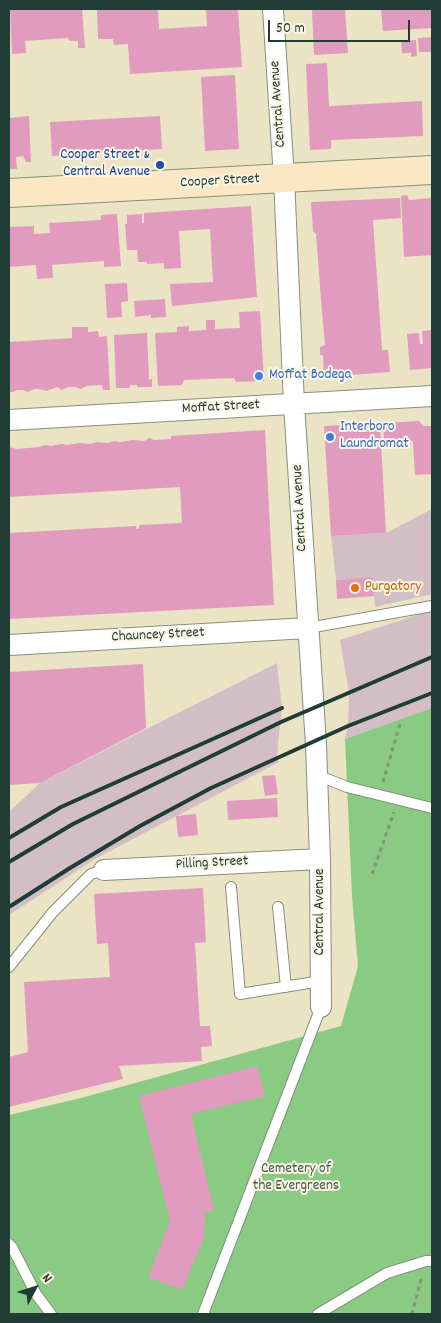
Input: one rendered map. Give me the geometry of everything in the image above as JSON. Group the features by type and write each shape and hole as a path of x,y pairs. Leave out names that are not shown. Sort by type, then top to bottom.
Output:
{"main road":[{"name":"Cooper Street","path":"9,193 432,170"}],"street":[{"name":"Central Avenue","path":"273,9 284,178 294,404 317,775 320,859 321,1008"},
{"name":"Moffat Street","path":"9,420 432,396"},
{"name":"Chauncey Street","path":"9,645 308,628"},
{"name":"Pilling Street","path":"104,870 320,859"}],"lane":[{"path":"308,628 432,606"},
{"path":"317,775 347,787 432,808"},
{"path":"9,968 53,912 91,874 104,870"},
{"path":"231,887 240,994 321,981"},
{"path":"278,907 286,986"},
{"path":"203,1314 321,1008"},
{"path":"9,1244 12,1246 36,1294 51,1314"},
{"path":"318,1314 387,1273 429,1261"}],"path":[{"path":"379,795 400,724"},
{"path":"372,874 399,800"},
{"path":"412,1314 429,1261"}],"shaded area":[{"path":"432,509 432,594 375,607 373,578 336,580 331,536 386,533"},
{"path":"432,610 432,708 345,739 348,726 349,692 340,640"},
{"path":"277,663 282,708 277,757 279,762 95,859 9,915 9,812 40,783"}],"green space":[{"name":"Cemetery of the Evergreens","path":"432,708 432,1314 9,1314 9,1115 81,1098 341,1026 358,966 352,896 345,739"}],"building":[{"path":"10,9 82,9 85,48 78,48 78,41 69,41 68,38 25,41 26,53 12,54"},
{"path":"97,9 158,9 159,29 207,26 206,9 238,9 242,67 130,74 128,44 114,45 113,39 98,39"},
{"path":"312,9 345,9 348,53 314,55"},
{"path":"381,9 432,9 432,28 383,31"},
{"path":"432,37 432,52 419,52 418,38"},
{"path":"416,40 417,56 411,57 411,53 402,53 401,41"},
{"path":"327,63 329,106 422,101 423,136 331,140 331,149 310,150 306,64"},
{"path":"235,75 239,149 205,151 201,77"},
{"path":"29,116 31,162 26,162 23,156 16,157 17,169 9,169 9,118"},
{"path":"160,116 162,149 52,156 50,122"},
{"path":"407,195 409,200 432,198 432,255 404,257 401,196"},
{"path":"400,198 401,218 373,220 382,350 388,350 390,372 324,377 323,355 320,355 320,347 325,345 316,234 313,231 311,202"},
{"path":"251,206 257,297 172,306 170,284 213,282 210,229 179,231 181,268 164,269 164,263 147,264 147,262 138,262 137,250 127,250 125,224 127,224 127,215 142,214 142,223 144,223 144,213"},
{"path":"117,214 121,266 104,267 104,261 52,265 53,278 37,279 36,265 9,267 9,227 34,226 34,234 50,233 49,223 101,220 101,215"},
{"path":"127,283 128,301 121,302 122,317 107,318 105,284"},
{"path":"165,299 166,317 151,318 151,315 135,317 134,301"},
{"path":"260,311 264,381 236,382 234,378 184,380 182,385 158,386 155,333 177,332 177,327 189,326 189,331 206,330 206,320 215,320 215,329 240,328 239,312"},
{"path":"72,327 88,327 88,332 98,331 99,337 107,336 110,390 103,390 102,385 86,386 81,389 68,387 62,390 57,387 47,391 34,389 28,392 17,390 9,392 9,342 72,338"},
{"path":"432,330 432,368 410,370 407,334 419,333 420,344 423,344 422,331"},
{"path":"147,333 149,379 152,379 152,387 130,385 130,388 116,388 114,335"},
{"path":"419,421 423,426 432,426 432,474 415,475 413,441 387,442 384,440 383,423"},
{"path":"380,423 386,533 331,536 324,426"},
{"path":"265,430 274,605 9,619 9,533 136,526 136,529 139,529 139,525 182,523 180,487 9,497 9,447 17,449 46,445 144,441 150,438 154,440 171,439 171,436"},
{"name":"Purgatory","path":"373,577 374,596 337,599 336,580"},
{"path":"143,664 146,728 40,783 9,785 9,672"},
{"path":"275,775 278,794 265,796 262,776"},
{"path":"277,798 278,817 228,820 227,801"},
{"path":"196,814 198,835 178,837 176,816"},
{"path":"203,888 206,942 195,943 200,1026 210,1026 212,1046 201,1047 202,1061 119,1066 123,1079 9,1107 9,1057 28,1052 24,982 110,977 108,943 97,944 94,894"},
{"path":"257,1066 265,1096 191,1114 214,1210 205,1212 203,1234 205,1235 182,1290 148,1277 170,1221 139,1096"}],"railway":[{"path":"9,862 73,824 281,722 432,657"},
{"path":"9,907 140,826 211,788 348,726 432,693"},
{"path":"9,838 61,807 282,708"}],"place":[{"name":"Cooper Street & Central Avenue","path":"160,165"},
{"name":"Moffat Bodega","path":"259,376"},
{"name":"Interboro Laundromat","path":"330,437"},
{"name":"Purgatory","path":"355,588"}]}
